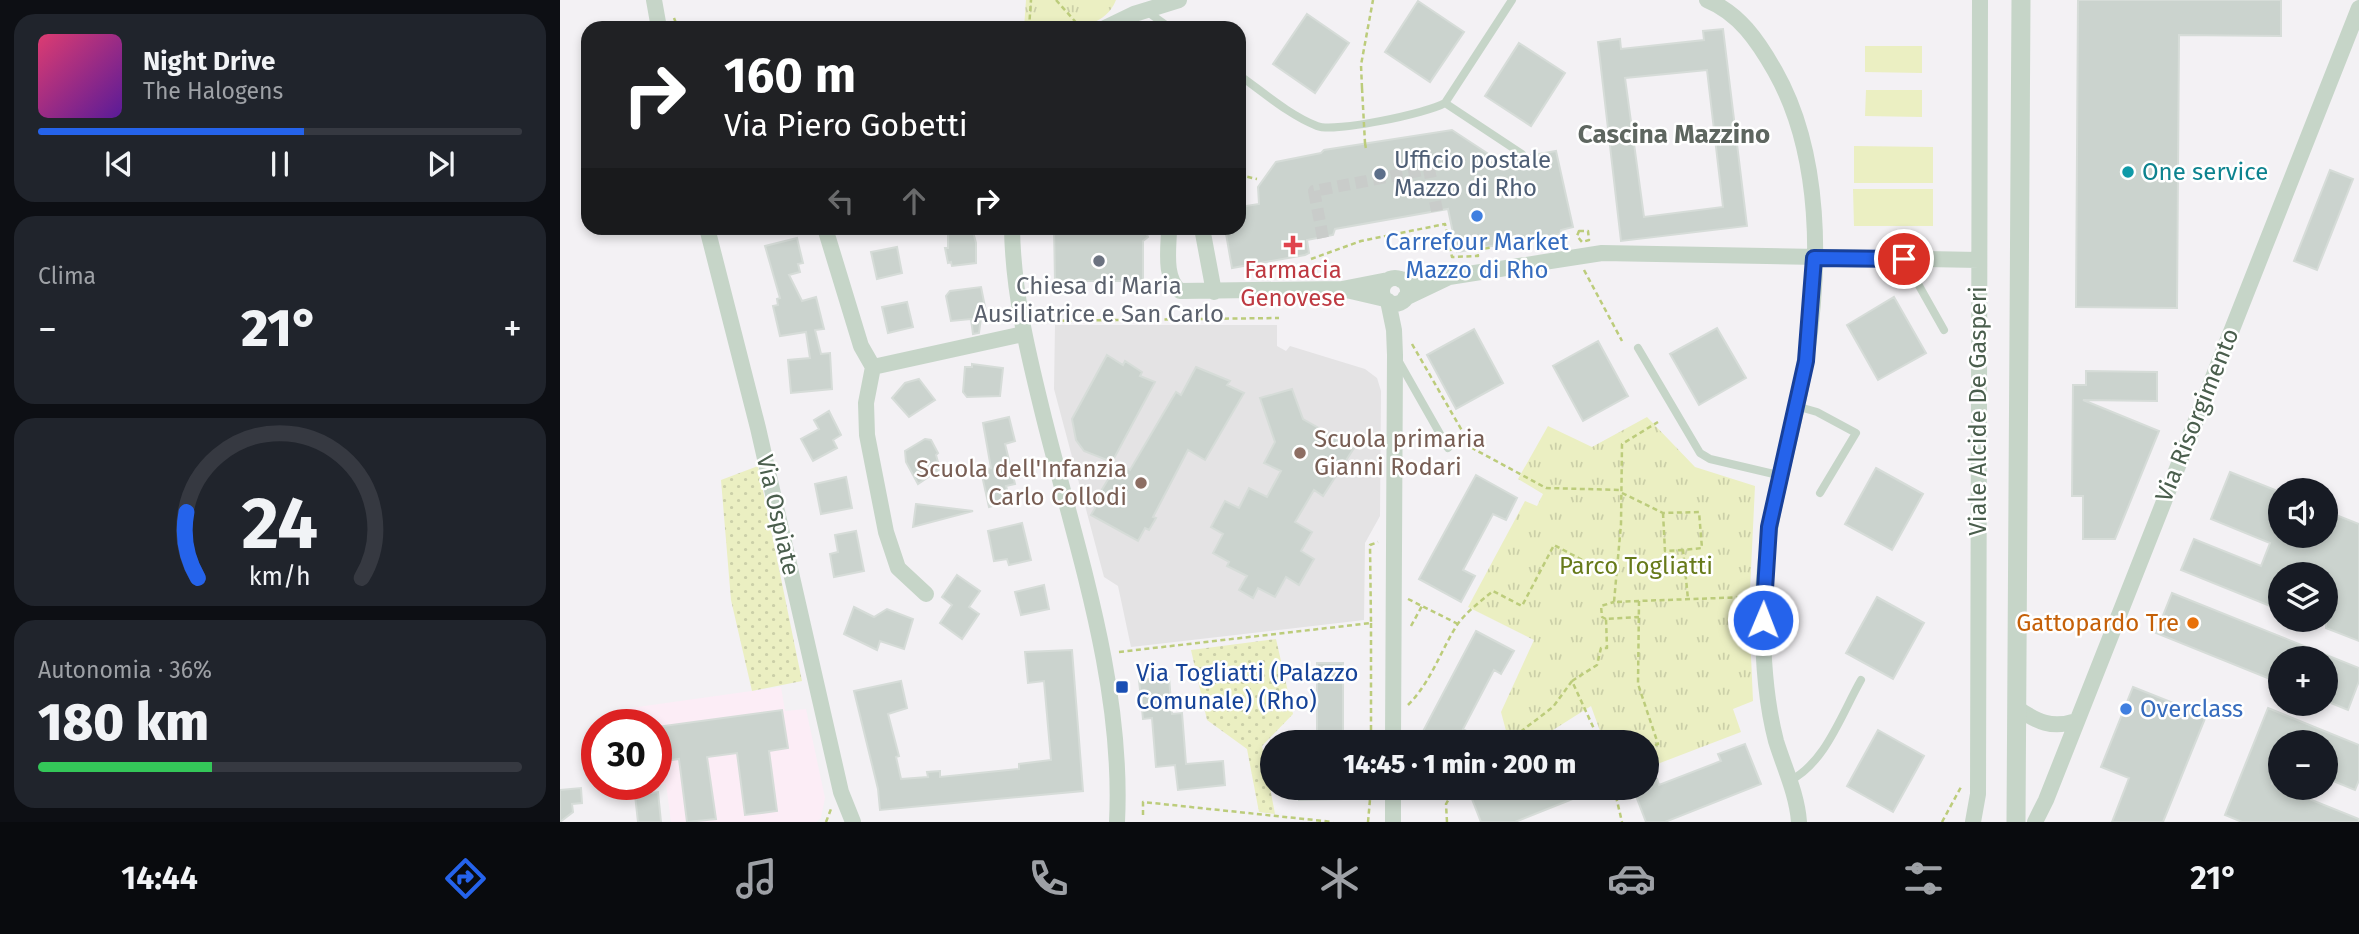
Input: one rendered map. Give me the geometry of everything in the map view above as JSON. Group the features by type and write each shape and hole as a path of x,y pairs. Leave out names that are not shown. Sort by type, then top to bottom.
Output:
{"street":[{"path":"1116,21 1136,8 1179,0"},
{"name":"Viale Alcide De Gasperi","path":"1973,822 1978,794 1980,0"},
{"name":"Viale Alcide De Gasperi","path":"2016,822 2021,0"},
{"path":"1715,2 1737,17 1751,33 1790,102 1805,160 1814,230 1809,333 1796,406 1778,475 1765,564 1763,644 1770,711 1799,822"},
{"name":"Via Risorgimento","path":"2035,822 2359,8"},
{"name":"Via Ospiate","path":"709,235 758,428 845,804 853,822"},
{"path":"827,235 861,346 873,367 866,402 867,435 886,532 898,568 926,594"},
{"path":"1013,235 1022,328 1102,654 1118,759 1117,822"},
{"path":"1169,235 1170,272 1175,287 1185,292 1342,289 1595,254 1979,260"},
{"path":"1203,235 1214,292"},
{"path":"1342,289 1395,300 1449,276"},
{"path":"1395,280 1408,290 1395,300"},
{"path":"1393,730 1395,300"},
{"path":"873,367 1022,328"},
{"path":"2017,708 2037,722 2061,726 2076,721"},
{"path":"1393,800 1393,822"},
{"name":"Via Ospiate","path":"845,804 845,822"}],"lane":[{"path":"1246,80 1301,117 1324,128 1429,111 1445,103 1512,0"},
{"path":"1136,8 1158,21"},
{"path":"1445,103 1522,154"},
{"path":"1904,259 1944,330"},
{"path":"1638,348 1700,453 1710,459 1778,475"},
{"path":"1395,355 1448,448"},
{"path":"1796,406 1817,412 1856,433 1820,493"},
{"path":"1789,780 1799,776 1816,758 1861,680"}],"path":[{"path":"1030,21 1031,0"},
{"path":"1056,0 1075,21"},
{"path":"1366,149 1361,65 1373,0"},
{"path":"1246,177 1257,179"},
{"path":"1311,259 1361,241 1445,224 1452,257 1478,256 1477,250 1556,236"},
{"path":"1585,276 1622,341"},
{"path":"1022,328 1279,318"},
{"path":"1410,341 1472,448 1546,488 1621,492 1663,513 1699,512 1702,548 1665,551 1663,513"},
{"path":"1614,602 1622,444 1658,422"},
{"path":"1371,730 1370,545 1392,541"},
{"path":"1404,710 1430,677 1458,624 1493,591 1522,606 1554,545 1588,563 1617,566"},
{"path":"1683,550 1688,599"},
{"path":"1405,597 1458,624"},
{"path":"1639,617 1606,619 1602,617 1601,606 1614,602 1752,597"},
{"path":"1639,601 1638,684 1653,730"},
{"path":"1406,635 1422,606"},
{"path":"1525,730 1534,724 1572,681 1597,665 1601,648 1607,648 1606,619"},
{"path":"1102,654 1370,624"},
{"path":"1572,681 1594,730"},
{"path":"1942,822 1962,784"},
{"path":"1368,822 1370,800"},
{"path":"1447,822 1448,800"},
{"path":"1617,800 1622,822"},
{"path":"1143,815 1143,802 1333,822"}],"shaded area":[{"path":"1055,325 1277,325 1277,346 1286,351 1290,346 1365,369 1377,378 1381,391 1380,516 1365,543 1364,620 1131,647 1118,586 1104,577 1054,389"},
{"path":"781,687 785,711 806,709 825,798 821,818 816,822 671,822 668,800 672,800 672,709 623,709"}],"green space":[{"path":"1026,0 1116,0 1109,11 1096,21 1024,21"},
{"path":"1865,46 1922,46 1922,73 1865,72"},
{"path":"1866,90 1922,90 1922,117 1865,116"},
{"path":"1854,146 1933,147 1933,183 1854,183"},
{"path":"1853,189 1933,189 1933,226 1854,226"},
{"name":"Parco Togliatti","path":"1647,417 1695,467 1755,486 1749,611 1753,701 1733,709 1741,732 1659,763 1659,730 1600,730 1591,706 1553,730 1506,730 1501,712 1534,640 1468,607 1525,501 1537,506 1543,494 1518,479 1548,426 1592,447"},
{"path":"758,466 802,681 752,691 731,600 721,480"},
{"path":"1276,639 1293,714 1278,730 1260,730 1260,800 1272,800 1275,814 1259,812 1247,749 1207,720 1191,650"}],"building":[{"name":"One service","path":"2078,0 2281,0 2281,36 2179,35 2177,308 2076,307"},
{"path":"1418,1 1464,32 1430,82 1385,52"},
{"path":"1307,14 1349,43 1315,93 1273,64"},
{"path":"1723,29 1747,226 1621,241 1598,42 1620,39 1621,49 1704,40 1703,31","holes":["1707,70 1723,207 1644,217 1625,78"]},
{"path":"1519,43 1565,73 1531,126 1485,96"},
{"path":"1452,130 1487,153 1489,163 1517,158 1522,161 1528,156 1556,151 1573,227 1561,230 1560,234 1457,252 1448,209 1335,229 1333,235 1307,240 1309,253 1305,255 1232,268 1226,235 1246,235 1246,206 1259,204 1258,187 1276,162 1321,153 1324,150"},
{"path":"2330,170 2353,179 2317,270 2294,261"},
{"path":"948,235 974,235 976,263 952,266 951,262 948,263 945,248 948,248"},
{"name":"Chiesa di Maria Ausiliatrice e San Carlo","path":"1054,235 1147,235 1143,241 1143,281 1055,281"},
{"path":"797,238 803,263 798,264 800,272 789,275 802,301 816,297 824,329 815,330 821,354 830,353 832,389 791,393 788,360 810,358 806,332 780,336 773,306 778,305 777,299 780,298 765,246"},
{"path":"897,247 902,273 877,279 871,252"},
{"path":"981,287 987,317 981,318 979,333 973,334 971,319 951,321 946,296 950,291"},
{"path":"1894,297 1926,353 1878,380 1847,325"},
{"path":"907,302 913,327 888,333 882,307"},
{"path":"1717,328 1746,378 1699,405 1670,354"},
{"path":"1474,329 1503,383 1456,409 1427,355"},
{"path":"1598,341 1628,396 1583,421 1553,366"},
{"path":"1107,355 1123,365 1125,361 1142,372 1140,376 1155,382 1112,462 1084,451 1076,440 1072,419"},
{"path":"972,364 1003,368 1000,396 967,397 963,392 965,367 972,367"},
{"path":"1196,367 1230,381 1227,385 1244,393 1205,460 1188,450 1153,517 1156,518 1149,530 1145,528 1138,541 1091,515 1098,503 1095,501 1118,463 1130,470 1176,392 1181,395"},
{"path":"2086,371 2157,372 2157,401 2083,400 2159,431 2115,539 2083,539 2083,496 2072,496 2073,385 2086,385"},
{"path":"919,379 935,400 909,417 892,398 905,383"},
{"path":"1292,389 1303,419 1354,448 1323,496 1314,490 1295,522 1312,532 1301,551 1314,559 1299,585 1286,577 1275,597 1258,588 1253,598 1239,590 1247,576 1227,566 1229,562 1213,553 1223,534 1211,527 1225,501 1239,508 1249,488 1267,497 1281,471 1264,463 1275,442 1260,398"},
{"path":"829,411 841,435 833,440 837,448 813,461 801,439 819,429 814,420"},
{"path":"1009,417 1015,441 1005,444 1015,484 1006,486 1010,501 989,507 981,471 991,468 983,423"},
{"path":"925,439 931,440 938,453 936,455 940,469 918,484 906,462 905,451"},
{"path":"1876,468 1923,494 1892,550 1845,524"},
{"path":"2230,472 2268,487 2268,542 2211,519"},
{"path":"1476,475 1517,498 1506,520 1493,514 1463,570 1475,576 1461,602 1419,579"},
{"path":"846,477 852,508 821,514 815,484"},
{"path":"916,504 973,511 913,527"},
{"path":"2338,516 2359,524 2359,641 2336,632 2338,562 2268,562 2268,605 2181,570 2194,539 2261,566 2268,548 2338,548"},
{"path":"1022,523 1031,560 1009,565 1007,559 994,561 988,531"},
{"path":"856,531 864,571 834,577 830,554 838,552 835,535"},
{"path":"957,575 980,591 969,607 979,614 962,639 940,623 952,605 942,597"},
{"path":"1044,585 1049,609 1021,615 1015,592"},
{"path":"2172,593 2304,646 2268,646 2268,678 2156,633"},
{"path":"1877,597 1924,623 1893,679 1846,653"},
{"path":"854,607 874,617 887,609 913,619 904,649 880,641 877,650 844,634"},
{"path":"1476,631 1514,651 1501,674 1494,670 1465,730 1424,730"},
{"path":"1072,650 1083,791 880,810 878,789 854,691 901,681 907,708 888,714 899,756 896,757 901,779 928,777 927,772 940,771 940,777 1019,769 1019,764 1051,760 1044,681 1028,683 1025,652"},
{"path":"2338,660 2359,668 2359,681 2348,710 2338,706"},
{"path":"1317,663 1343,663 1343,730 1317,730"},
{"path":"1169,677 1172,714 1182,713 1186,764 1223,761 1225,785 1178,790 1175,765 1156,767 1152,718 1143,719 1139,680"},
{"path":"2133,687 2206,716 2163,822 2112,822 2129,778 2101,767"},
{"path":"2268,708 2268,716 2288,716 2322,730 2268,730 2268,800 2312,800 2359,819 2359,822 2242,822 2225,815"},
{"path":"782,710 788,748 769,751 777,811 745,815 737,753 707,757 716,819 687,822 679,759 672,760 672,725"},
{"path":"1878,730 1924,756 1893,812 1847,786"},
{"path":"2338,736 2359,745 2359,780 2355,790 2338,783"},
{"path":"1745,744 1761,784 1665,822 1646,822 1638,800 1659,800 1659,785 1721,761 1718,754"},
{"path":"581,788 582,803 572,804 573,812 560,822 560,790"},
{"path":"636,800 659,800 661,822 638,822"},
{"path":"1472,800 1570,800 1515,822 1481,822"}],"tunnel":[{"path":"1323,238 1314,191 1429,169 1437,211"}],"place":[{"name":"One service","path":"2128,172"},
{"name":"Ufficio postale Mazzo di Rho","path":"1380,174"},
{"name":"Carrefour Market Mazzo di Rho","path":"1477,216"},
{"name":"Farmacia Genovese","path":"1293,245"},
{"name":"Chiesa di Maria Ausiliatrice e San Carlo","path":"1099,261"},
{"name":"Scuola primaria Gianni Rodari","path":"1300,453"},
{"name":"Scuola dell'Infanzia Carlo Collodi","path":"1141,483"},
{"name":"Gattopardo Tre","path":"2193,623"},
{"name":"Via Togliatti (Palazzo Comunale) (Rho)","path":"1122,687"},
{"name":"Overclass","path":"2126,709"}],"district":[{"name":"Cascina Mazzino","path":"1674,134"}],"route":[{"path":"1763,620 1769,527 1778,475 1806,361 1814,258 1904,259"}]}
